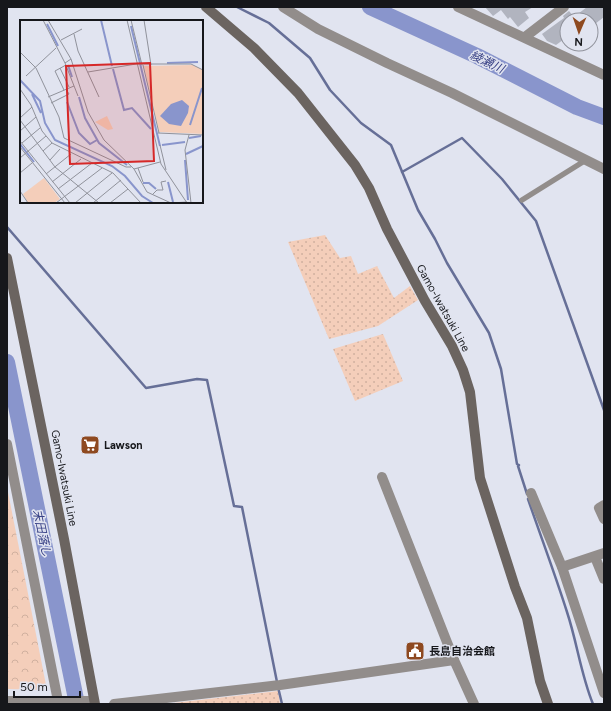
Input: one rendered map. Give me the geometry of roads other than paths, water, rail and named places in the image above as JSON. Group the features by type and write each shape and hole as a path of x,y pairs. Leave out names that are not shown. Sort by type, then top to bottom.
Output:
{"main road":[{"name":"Gamo-Iwatsuki Line","path":"206,7 254,48 293,88 355,165 369,188 387,229 425,301 452,346 463,370 470,392 480,478 515,587 527,618 540,681 548,704"},
{"name":"Gamo-Iwatsuki Line","path":"7,258 97,703"}],"street":[{"path":"283,7 318,29 452,93 604,169"},
{"path":"458,7 601,71"},
{"path":"524,37 564,7"},
{"path":"7,444 63,702"},
{"path":"382,477 454,660 474,704"},
{"path":"531,493 562,567 604,693"},
{"path":"604,505 599,508 604,519"},
{"path":"562,567 599,555 604,579"},
{"path":"114,704 276,685 454,660"},
{"path":"7,701 97,703"}],"lane":[{"path":"522,200 586,159"}],"waterway":[{"path":"237,7 269,23 310,58 330,90 361,123 391,145 418,210 447,263 489,333 501,369 517,464 519,465 518,466 527,494"},
{"name":"綾瀬川","path":"370,7 477,56 577,107 604,117"},
{"path":"402,172 462,138 502,179 536,221 604,410"},
{"path":"7,227 146,388 197,379 207,380 234,506 242,507 277,682"},
{"name":"末田落し","path":"7,362 77,704"},
{"path":"528,499 567,612 585,682 593,704"},
{"path":"278,687 282,704"}],"place":[{"name":"Lawson","path":"90,445"},
{"name":"長島自治会館","path":"415,651"}]}
